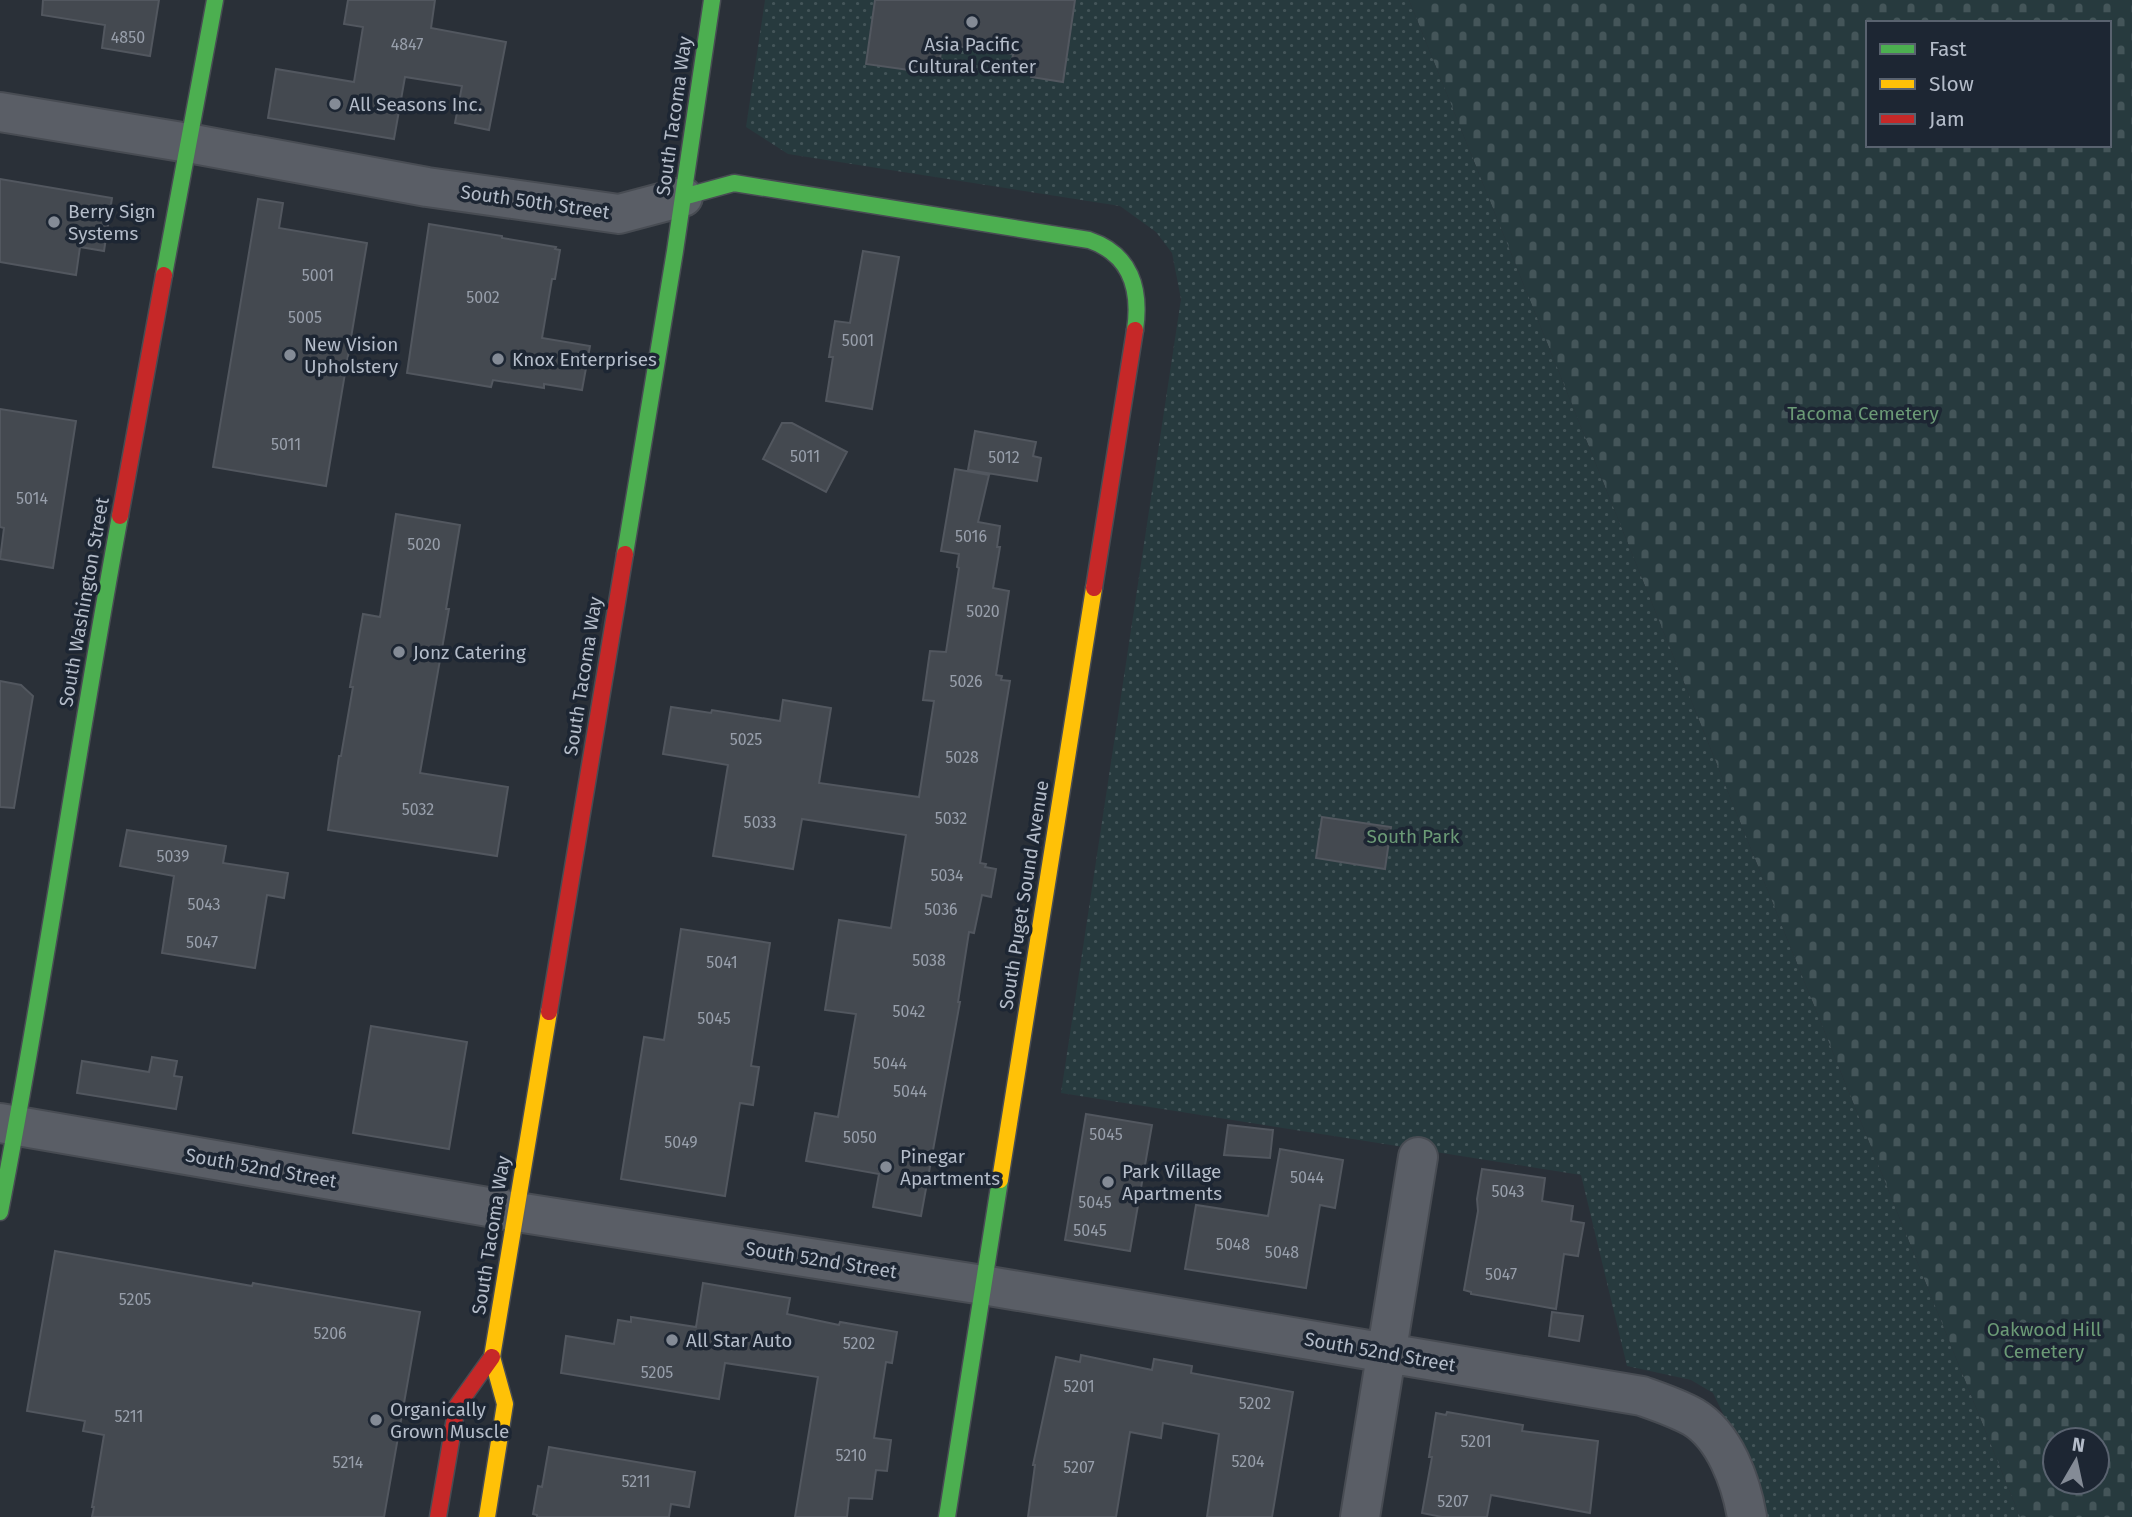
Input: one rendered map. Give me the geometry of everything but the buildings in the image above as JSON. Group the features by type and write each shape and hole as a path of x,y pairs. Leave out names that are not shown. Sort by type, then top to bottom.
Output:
{"street":[{"name":"South Washington Street","path":"0,1212 8,1124 215,0"},
{"name":"South Tacoma Way","path":"438,1517 457,1406 492,1357 683,197 712,0"},
{"name":"South 50th Street","path":"0,113 188,143 426,187 619,214 734,183 1089,240 1100,243 1118,256 1134,281"},
{"name":"South Puget Sound Avenue","path":"947,1517 1138,310 1134,281"},
{"name":"South 52nd Street","path":"8,1124 517,1212 983,1285 1642,1396 1695,1419 1712,1433 1725,1452 1747,1517"},
{"path":"1360,1517 1418,1157"},
{"name":"South Tacoma Way","path":"487,1517 506,1404 492,1357"}],"green space":[{"name":"South Park","path":"765,0 1409,0 2020,1517 1762,1517 1747,1463 1713,1393 1691,1380 1627,1366 1581,1175 1061,1093 1181,299 1172,253 1156,232 1120,206 788,154 746,127"},
{"name":"Tacoma Cemetery","path":"1409,0 2132,0 2132,1517 2020,1517"}],"traffic: fast":[{"path":"164,275 215,0"},
{"path":"625,554 675,251 712,0"},
{"path":"683,197 734,183 1089,240 1115,254 1130,275 1136,301 1135,330"},
{"path":"0,1212 120,516"},
{"path":"947,1517 1000,1180"}],"traffic: slow":[{"path":"1000,1180 1094,588"},
{"path":"487,1517 505,1404 492,1357 549,1012"}],"traffic: jam":[{"path":"120,516 164,275"},
{"path":"1094,588 1135,330"},
{"path":"549,1012 625,554"},
{"path":"438,1517 457,1406 492,1357"}],"place":[{"name":"Asia Pacific Cultural Center","path":"972,22"},
{"name":"All Seasons Inc.","path":"335,104"},
{"name":"Berry Sign Systems","path":"54,222"},
{"name":"New Vision Upholstery","path":"290,355"},
{"name":"Knox Enterprises","path":"498,359"},
{"name":"Jonz Catering","path":"399,652"},
{"name":"Pinegar Apartments","path":"886,1167"},
{"name":"Park Village Apartments","path":"1108,1182"},
{"name":"All Star Auto","path":"672,1340"},
{"name":"Organically Grown Muscle","path":"376,1420"}],"park label":[{"name":"Oakwood Hill Cemetery","path":"2044,1340"}]}
